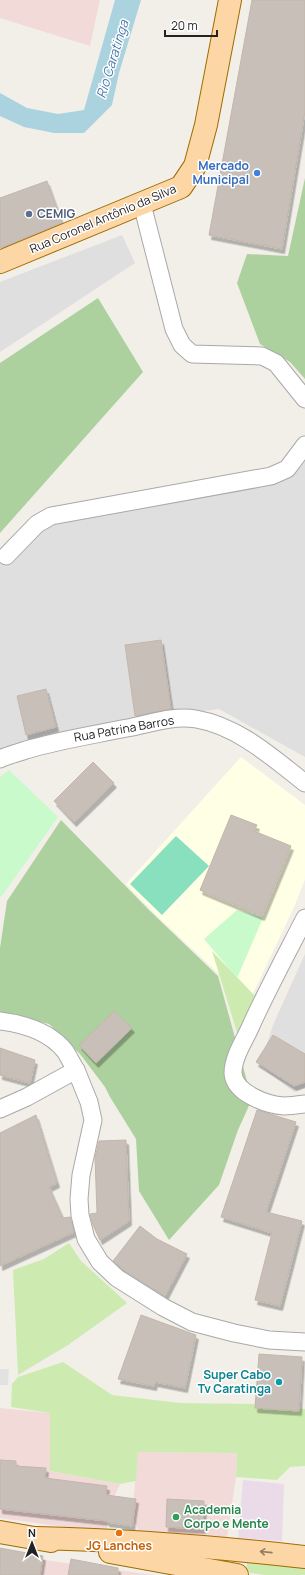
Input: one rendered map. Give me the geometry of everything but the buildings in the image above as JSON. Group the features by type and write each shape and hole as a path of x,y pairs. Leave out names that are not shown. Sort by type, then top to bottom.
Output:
{"main road":[{"name":"Rua Coronel Antônio da Silva","path":"0,262 180,187 196,166 206,125 230,0"},
{"path":"0,1532 237,1575"},
{"path":"36,1538 80,1539 242,1550 305,1557"}],"street":[{"path":"142,204 174,329 182,345 192,354 262,356 276,363 305,399"},
{"path":"6,556 37,524 51,516 271,476 287,468 305,445"},
{"name":"Rua Patrina Barros","path":"0,759 42,745 94,734 170,719 195,719 215,724 241,736 305,783"},
{"path":"305,918 234,1061 233,1074 236,1082 246,1093 262,1101 282,1106 305,1104"},
{"path":"0,1021 20,1023 46,1034 64,1051 76,1070 89,1102 93,1120 81,1175 79,1199 80,1215 86,1239 100,1262 117,1278 163,1307 192,1322 269,1340 305,1342"},
{"path":"0,1110 76,1070"},
{"path":"237,1575 242,1550"}],"shaded area":[{"path":"0,0 100,0 90,46 0,18"},
{"path":"122,235 135,263 0,352 0,282"},
{"path":"305,445 305,757 219,709 107,724 0,752 0,565 6,556 37,524 271,476"},
{"path":"241,757 305,805 305,879 295,905 249,1002 156,915 126,884"},
{"path":"305,954 305,1088 294,1092 260,1066 273,1025"},
{"path":"0,1369 9,1369 8,1385 0,1385"},
{"path":"0,1408 50,1413 50,1471 120,1484 113,1499 107,1519 107,1533 0,1518"},
{"path":"138,1452 237,1453 236,1477 226,1545 190,1536 138,1530 132,1517"},
{"path":"243,1480 284,1484 282,1541 238,1538"},
{"path":"0,1554 154,1575 0,1575"}],"green space":[{"path":"305,178 305,379 290,362 260,344 237,283 247,254 288,256"},
{"path":"98,298 143,372 0,533 0,363"},
{"path":"9,770 58,817 1,897 0,777"},
{"path":"61,820 149,910 218,976 252,1099 238,1130 219,1185 169,1240 139,1191 136,1139 105,1087 80,1054 49,1024 0,1012 0,948 7,901"},
{"path":"176,836 209,866 162,915 130,884"},
{"path":"237,910 263,918 237,978 204,939"},
{"path":"212,951 257,998 239,1039"},
{"path":"69,1243 81,1261 127,1303 68,1345 18,1375 13,1270 44,1259"},
{"path":"63,1362 112,1395 180,1403 254,1404 305,1409 305,1466 290,1467 277,1480 236,1477 237,1453 138,1452 136,1481 120,1484 50,1471 50,1413 11,1407 12,1384 18,1377"},
{"path":"248,1553 305,1563 305,1575 264,1575 246,1572"}],"water":[{"name":"Rio Caratinga","path":"115,0 141,0 119,73 112,105 84,133 54,133 24,127 0,116 0,93 27,108 58,114 84,110"}],"place":[{"name":"Mercado Municipal","path":"257,173"},
{"name":"CEMIG","path":"29,214"},
{"name":"Super Cabo Tv Caratinga","path":"279,1382"},
{"name":"Academia Corpo e Mente","path":"176,1517"},
{"name":"JG Lanches","path":"119,1533"}]}
